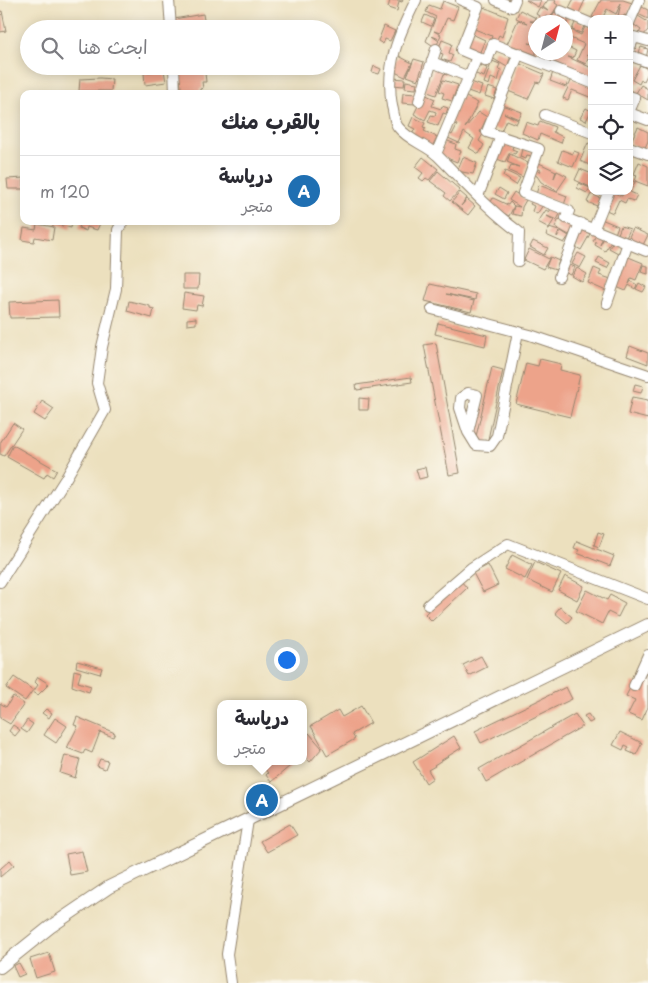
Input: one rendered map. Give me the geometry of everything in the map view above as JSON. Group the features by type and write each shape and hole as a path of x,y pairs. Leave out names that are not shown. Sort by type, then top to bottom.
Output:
{"main road":[{"path":"0,967 50,927 109,888 648,625"}],"street":[{"path":"169,0 170,20"},
{"path":"416,0 404,24 389,69 389,89 397,126 409,138 436,154 478,196 519,232 518,261"},
{"path":"460,0 480,4 461,50 487,61 494,44 588,81"},
{"path":"496,0 512,7 515,0"},
{"path":"632,15 639,0"},
{"path":"561,11 588,22"},
{"path":"633,37 648,41"},
{"path":"419,101 436,49"},
{"path":"519,53 487,132 539,149 523,193 570,211 566,218 594,228 646,253"},
{"path":"633,56 648,62"},
{"path":"436,154 476,57"},
{"path":"432,62 469,77"},
{"path":"175,75 176,90"},
{"path":"633,114 648,120"},
{"path":"545,115 588,131"},
{"path":"478,196 501,136"},
{"path":"633,148 648,154"},
{"path":"594,228 606,195"},
{"path":"559,277 580,224"},
{"path":"0,582 66,478 105,410 96,383 102,347 116,290 118,230 121,225"},
{"path":"607,303 628,243"},
{"path":"432,309 518,332 648,375"},
{"path":"468,432 476,445 490,446 497,436 518,332"},
{"path":"428,605 471,568 508,544 648,599"},
{"path":"634,686 648,654"},
{"path":"231,983 227,954 248,820"}],"building":[{"path":"390,0 403,0 402,2 399,1 397,11 388,8"},
{"path":"526,0 540,0 541,1 538,7"},
{"path":"548,0 556,0 555,3 558,5 552,15 536,14 540,7 548,11 543,7"},
{"path":"573,0 585,0 579,13 569,8"},
{"path":"601,0 623,0 632,3 628,15 618,15 621,3 616,14 607,9 604,15 593,15"},
{"path":"443,1 458,7 453,20 447,18 440,33 434,31 441,35 439,39 432,36 439,41 435,47 426,41 436,17 426,12 429,5 440,9"},
{"path":"481,6 508,17 502,37 499,35 496,41 491,39 492,36 472,28"},
{"path":"640,6 648,10 648,19 636,13"},
{"path":"520,10 530,15 528,15 528,52 507,44 518,20 527,23 516,18"},
{"path":"2,11 6,31 0,32 0,12"},
{"path":"203,14 204,20 174,20"},
{"path":"425,15 434,19 431,26 422,22"},
{"path":"638,16 648,22 648,30 643,36 639,33 641,30 633,24"},
{"path":"576,20 585,24 581,33 573,30"},
{"path":"586,25 588,26 588,59 586,64 577,60 584,44 573,39 573,31 581,35"},
{"path":"384,26 395,31 390,41 385,39 383,44 378,41"},
{"path":"470,33 485,40 479,54 464,48"},
{"path":"442,40 452,44 449,53 453,55 450,62 441,59 443,54 437,52"},
{"path":"641,47 648,49 646,59 638,55"},
{"path":"495,50 511,56 507,67 492,58"},
{"path":"399,56 412,63 405,77 391,70"},
{"path":"414,59 424,62 418,80 407,76"},
{"path":"573,59 588,66 588,77 549,60"},
{"path":"492,61 500,64 498,69 501,70 498,81 491,78 489,85 484,83"},
{"path":"518,63 544,74 540,83 536,82 528,99 508,91"},
{"path":"477,64 487,68 484,77 473,73"},
{"path":"640,65 648,69 644,81 641,80 639,84 633,81"},
{"path":"374,66 381,69 379,74 372,72"},
{"path":"435,66 448,72 447,75 444,74 436,95 425,91"},
{"path":"553,72 569,78 566,87 550,81"},
{"path":"144,75 165,75 166,82 145,85"},
{"path":"179,75 205,75 206,82 202,82 203,88 200,90 181,90"},
{"path":"393,78 405,79 404,86 393,85"},
{"path":"80,79 112,79 111,90 79,90"},
{"path":"572,79 588,85 588,96 572,90 568,100 563,98"},
{"path":"443,80 458,85 452,101 442,98 444,93 439,91"},
{"path":"406,81 417,83 416,89 405,88"},
{"path":"468,81 482,86 479,95 465,90"},
{"path":"641,85 648,89 648,100 636,93"},
{"path":"488,87 497,90 494,99 485,96"},
{"path":"403,93 416,94 415,104 402,103"},
{"path":"424,94 435,99 432,106 441,109 442,106 448,108 446,114 443,113 438,126 428,122 431,115 435,116 436,112 430,110 425,120 414,114"},
{"path":"462,95 478,103 465,128 479,112 487,117 480,132 483,134 479,141 484,145 479,154 469,148 474,139 464,132 459,143 446,137 448,133 452,135 457,125 450,122"},
{"path":"500,104 522,112 519,119 504,113 518,120 516,124 506,120 501,131 491,127"},
{"path":"586,108 588,109 586,121 580,118"},
{"path":"413,117 425,123 423,127 426,128 424,131 437,137 432,147 411,136 415,129 409,126"},
{"path":"540,121 555,127 553,132 563,137 561,143 540,134 538,140 522,133 526,122 538,126"},
{"path":"638,127 648,132 648,141 644,150 633,144 633,137"},
{"path":"445,140 456,144 455,149 461,151 457,162 439,155"},
{"path":"505,142 513,146 512,149 517,151 515,154 510,152 505,162 497,159"},
{"path":"588,143 588,164 580,161"},
{"path":"522,149 533,152 531,156 527,155 526,159 520,157"},
{"path":"562,150 573,154 574,151 579,153 573,167 558,161"},
{"path":"510,154 528,163 523,177 509,171 511,165 519,167 507,162"},
{"path":"423,157 438,169 429,180 426,178 423,181 419,178 423,173 415,167"},
{"path":"463,157 477,163 473,174 457,171"},
{"path":"537,162 556,171 554,178 557,171 567,176 557,191 541,182 537,176 532,174 535,169 540,172 541,170 535,167"},
{"path":"639,162 648,166 648,186 635,181 637,175 634,174"},
{"path":"580,169 588,172 588,186 575,180"},
{"path":"438,171 460,190 450,201 444,196 446,193 430,181"},
{"path":"505,171 520,178 516,185 503,176"},
{"path":"20,178 20,189 8,189 7,179"},
{"path":"579,183 588,187 588,191 587,193 577,188"},
{"path":"539,185 567,196 564,205 536,194"},
{"path":"499,188 507,193 504,199 495,194"},
{"path":"460,192 467,198 461,206 467,199 475,206 468,215 452,202"},
{"path":"514,192 526,200 522,207 521,216 512,214 514,206 520,207 509,200"},
{"path":"633,193 637,195 634,201 627,199 625,203 619,200 613,213 604,209 611,195 633,195"},
{"path":"590,195 600,198 597,206 587,202"},
{"path":"493,198 508,205 510,202 514,206 509,216 489,206"},
{"path":"533,199 543,205 537,214 532,211 534,206 530,204"},
{"path":"552,208 561,212 557,220 547,216 554,220 549,228 538,222 546,210 549,212"},
{"path":"559,219 574,227 569,235 555,227"},
{"path":"601,219 618,226 615,234 597,226"},
{"path":"37,225 54,227 52,240 35,237 34,242 22,240 24,228 36,230"},
{"path":"59,225 71,225 71,228"},
{"path":"80,225 99,225 97,230 87,227 86,231 79,228"},
{"path":"621,226 630,229 626,238 618,234"},
{"path":"549,228 559,231 557,237 561,231 569,236 564,243 546,235"},
{"path":"633,228 648,235 643,245 628,239"},
{"path":"581,229 590,234 581,250 576,247 578,243 574,241"},
{"path":"596,235 603,237 600,245 604,238 611,242 605,251 595,245 596,242 593,241"},
{"path":"533,241 548,248 544,255 530,247"},
{"path":"614,241 622,247 618,253 609,248"},
{"path":"529,249 549,259 543,269 524,260"},
{"path":"578,253 586,257 580,268 572,264"},
{"path":"626,256 643,263 636,280 631,278 629,284 631,281 637,285 635,289 629,285 626,291 614,286"},
{"path":"550,257 559,261 556,270 546,267"},
{"path":"599,257 610,263 607,268 596,263"},
{"path":"567,264 575,267 571,275 564,272"},
{"path":"643,265 648,266 648,274 641,272"},
{"path":"577,268 587,274 582,282 572,276"},
{"path":"594,268 601,271 599,275 611,279 606,291 588,283"},
{"path":"183,275 199,275 198,289 183,289"},
{"path":"639,283 646,287 643,292 636,289"},
{"path":"430,284 476,294 475,300 446,294 474,301 471,312 425,301"},
{"path":"184,293 204,296 202,306 197,305 196,310 182,308"},
{"path":"58,300 59,317 10,318 9,302"},
{"path":"129,301 150,306 150,308 154,309 152,318 127,311"},
{"path":"196,318 196,324 187,325 187,319"},
{"path":"438,323 487,335 485,346 435,334"},
{"path":"436,343 460,473 449,475 424,345"},
{"path":"630,346 648,353 648,364 627,356"},
{"path":"540,359 561,364 560,370 580,375 570,417 516,404 526,363 538,366"},
{"path":"492,367 503,370 487,444 475,441"},
{"path":"411,377 412,382 357,390 356,385"},
{"path":"635,384 643,386 641,393 633,391"},
{"path":"632,397 648,400 648,419 628,414"},
{"path":"359,398 369,399 368,410 359,410"},
{"path":"42,401 54,409 45,421 34,414"},
{"path":"13,423 22,429 4,456 0,454 0,443"},
{"path":"13,445 57,470 53,477 47,473 44,478 7,457"},
{"path":"425,467 427,477 419,479 416,469"},
{"path":"598,532 604,534 599,547 594,545"},
{"path":"577,541 614,556 610,566 577,553 579,550 574,548"},
{"path":"512,555 532,565 525,579 505,569"},
{"path":"535,562 561,574 552,592 527,580"},
{"path":"488,565 498,585 483,592 473,573"},
{"path":"565,576 584,586 577,600 558,590"},
{"path":"460,580 467,588 432,621 425,614"},
{"path":"587,590 607,600 610,595 625,603 618,617 608,612 602,624 576,611"},
{"path":"560,607 572,617 567,623 555,613"},
{"path":"481,656 487,667 469,676 463,665"},
{"path":"77,661 102,668 100,674 76,667"},
{"path":"74,670 81,672 78,682 91,686 89,692 72,686"},
{"path":"646,673 648,674 648,707 642,720 628,714 635,700 626,696 633,682 640,685"},
{"path":"14,677 33,690 25,701 6,688"},
{"path":"38,677 49,684 38,695 33,692 38,685 35,682"},
{"path":"566,687 572,699 481,743 475,731"},
{"path":"13,696 24,704 10,724 0,718 0,703 6,707"},
{"path":"361,706 371,723 352,734 355,739 327,755 311,726 338,710 342,717"},
{"path":"46,709 52,713 49,718 42,713"},
{"path":"575,714 583,726 486,782 479,769"},
{"path":"588,714 593,721 589,723 584,716"},
{"path":"77,717 115,733 113,737 100,732 92,753 85,750 83,754 67,748 78,726 74,725"},
{"path":"55,718 67,726 56,743 44,735"},
{"path":"27,720 33,724 27,733 21,729"},
{"path":"13,725 20,730 15,736 9,731"},
{"path":"620,732 642,743 636,755 627,751 629,747 625,745 623,750 613,745"},
{"path":"309,733 322,748 310,762 307,759 307,735"},
{"path":"454,736 461,748 428,770 433,778 426,783 413,762"},
{"path":"65,755 80,759 75,778 60,773"},
{"path":"100,759 108,761 105,769 97,766"},
{"path":"261,765 291,765 271,782 266,775 268,773"},
{"path":"290,824 297,835 267,852 260,841"},
{"path":"82,851 87,872 70,875 66,854"},
{"path":"10,860 14,865 0,877 0,869"},
{"path":"49,953 55,972 36,978 30,959"},
{"path":"19,963 25,974 18,977 13,966"}],"place":[{"name":"درياسة","path":"262,800"}]}
